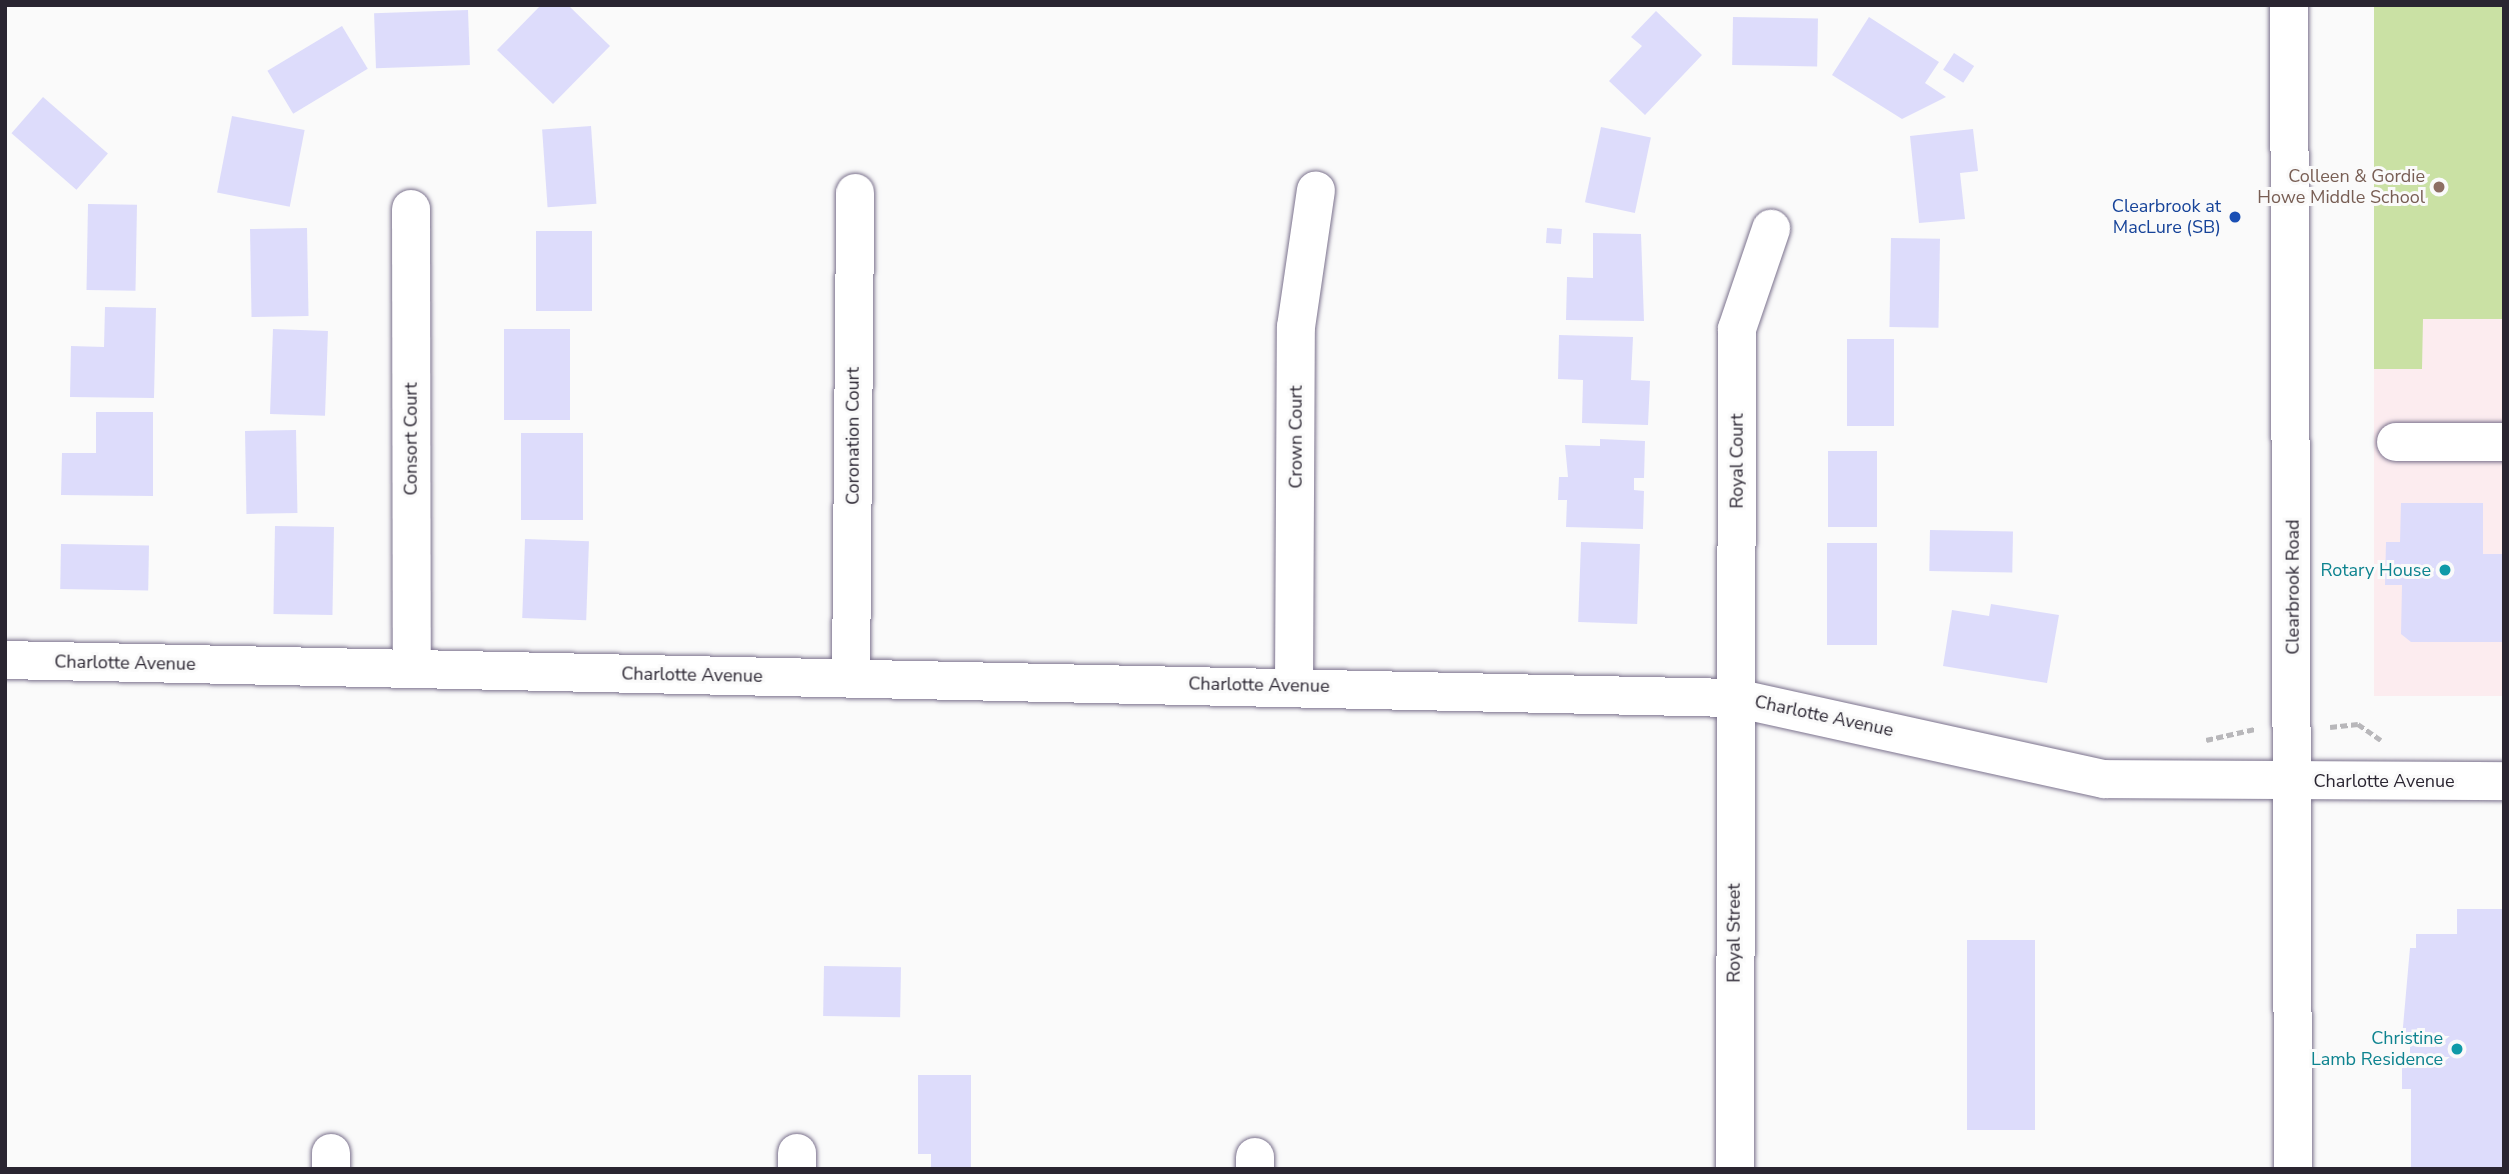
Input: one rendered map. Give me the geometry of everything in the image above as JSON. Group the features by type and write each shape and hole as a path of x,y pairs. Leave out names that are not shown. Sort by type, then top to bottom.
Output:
{"street":[{"name":"Clearbrook Road","path":"2289,5 2294,782 2292,1169"},
{"name":"Crown Court","path":"1294,686 1296,327 1316,190"},
{"name":"Coronation Court","path":"851,678 855,193"},
{"name":"Consort Court","path":"411,209 412,669"},
{"name":"Royal Court","path":"1735,698 1737,329 1771,229"},
{"path":"2396,442 2504,442"},
{"name":"Charlotte Avenue","path":"5,660 1294,686 1735,698 2104,779 2504,781"},
{"name":"Royal Street","path":"1735,698 1735,1169"}],"shaded area":[{"name":"Colleen & Gordie Howe Middle School","path":"2374,5 2504,5 2504,696 2374,696"}],"green space":[{"path":"2374,5 2504,5 2504,319 2423,319 2422,369 2374,369"}],"building":[{"path":"541,5 568,5 610,46 553,104 497,50"},
{"path":"468,10 470,65 376,68 374,13"},
{"path":"1656,11 1702,55 1645,115 1609,81 1642,46 1631,37"},
{"path":"1733,17 1818,18 1817,66 1732,65"},
{"path":"1869,17 1939,62 1925,83 1946,97 1902,119 1832,75"},
{"path":"342,26 368,69 293,114 267,71"},
{"path":"1954,53 1974,66 1963,83 1943,70"},
{"path":"43,97 108,153 76,190 12,133"},
{"path":"232,116 305,130 290,207 217,193"},
{"path":"591,126 596,204 548,207 542,129"},
{"path":"1601,127 1651,138 1635,213 1585,202"},
{"path":"1973,129 1978,171 1960,173 1965,219 1919,223 1910,136"},
{"path":"88,204 137,205 135,291 86,290"},
{"path":"307,228 309,316 252,317 250,229"},
{"path":"1547,228 1562,229 1561,244 1546,243"},
{"path":"536,231 592,231 592,311 536,311"},
{"path":"1593,233 1641,234 1644,321 1566,320 1567,277 1593,278"},
{"path":"1891,238 1940,239 1938,328 1889,327"},
{"path":"105,307 156,308 154,398 70,397 71,346 104,347"},
{"path":"273,329 328,331 325,416 270,414"},
{"path":"504,329 570,329 570,420 504,420"},
{"path":"1559,335 1633,337 1631,380 1650,381 1648,425 1582,423 1583,380 1558,379"},
{"path":"1847,339 1894,339 1894,426 1847,426"},
{"path":"96,412 153,412 153,496 61,495 62,453 96,453"},
{"path":"296,430 297,513 246,514 245,431"},
{"path":"521,433 583,433 583,520 521,520"},
{"path":"1600,439 1645,441 1644,478 1634,478 1634,490 1644,491 1643,529 1566,527 1567,500 1558,500 1559,477 1568,477 1565,445 1600,446"},
{"path":"1828,451 1877,451 1877,527 1828,527"},
{"name":"Rotary House","path":"2401,503 2483,503 2483,554 2504,554 2504,642 2411,642 2401,634 2402,585 2385,585 2386,542 2400,542"},
{"path":"275,526 334,527 332,615 273,614"},
{"path":"1930,530 2013,531 2012,572 1929,571"},
{"path":"525,539 589,541 586,620 522,618"},
{"path":"1581,542 1640,544 1637,624 1578,622"},
{"path":"1827,543 1877,543 1877,645 1827,645"},
{"path":"61,544 149,546 148,591 60,589"},
{"path":"1991,604 2059,615 2047,683 1943,666 1952,610 1989,616"},
{"name":"Christine Lamb Residence","path":"2457,909 2504,909 2504,1169 2411,1169 2411,1089 2402,1089 2402,1060 2410,1060 2410,1038 2402,1038 2410,948 2416,948 2416,934 2457,934"},
{"path":"1967,940 2035,940 2035,1130 1967,1130"},
{"path":"824,966 901,967 900,1017 823,1016"},
{"path":"918,1075 971,1075 971,1169 931,1169 931,1154 918,1154"}],"place":[{"name":"Colleen & Gordie Howe Middle School","path":"2439,187"},
{"name":"Clearbrook at MacLure (SB)","path":"2235,217"},
{"name":"Rotary House","path":"2445,570"},
{"name":"Christine Lamb Residence","path":"2457,1049"}]}
